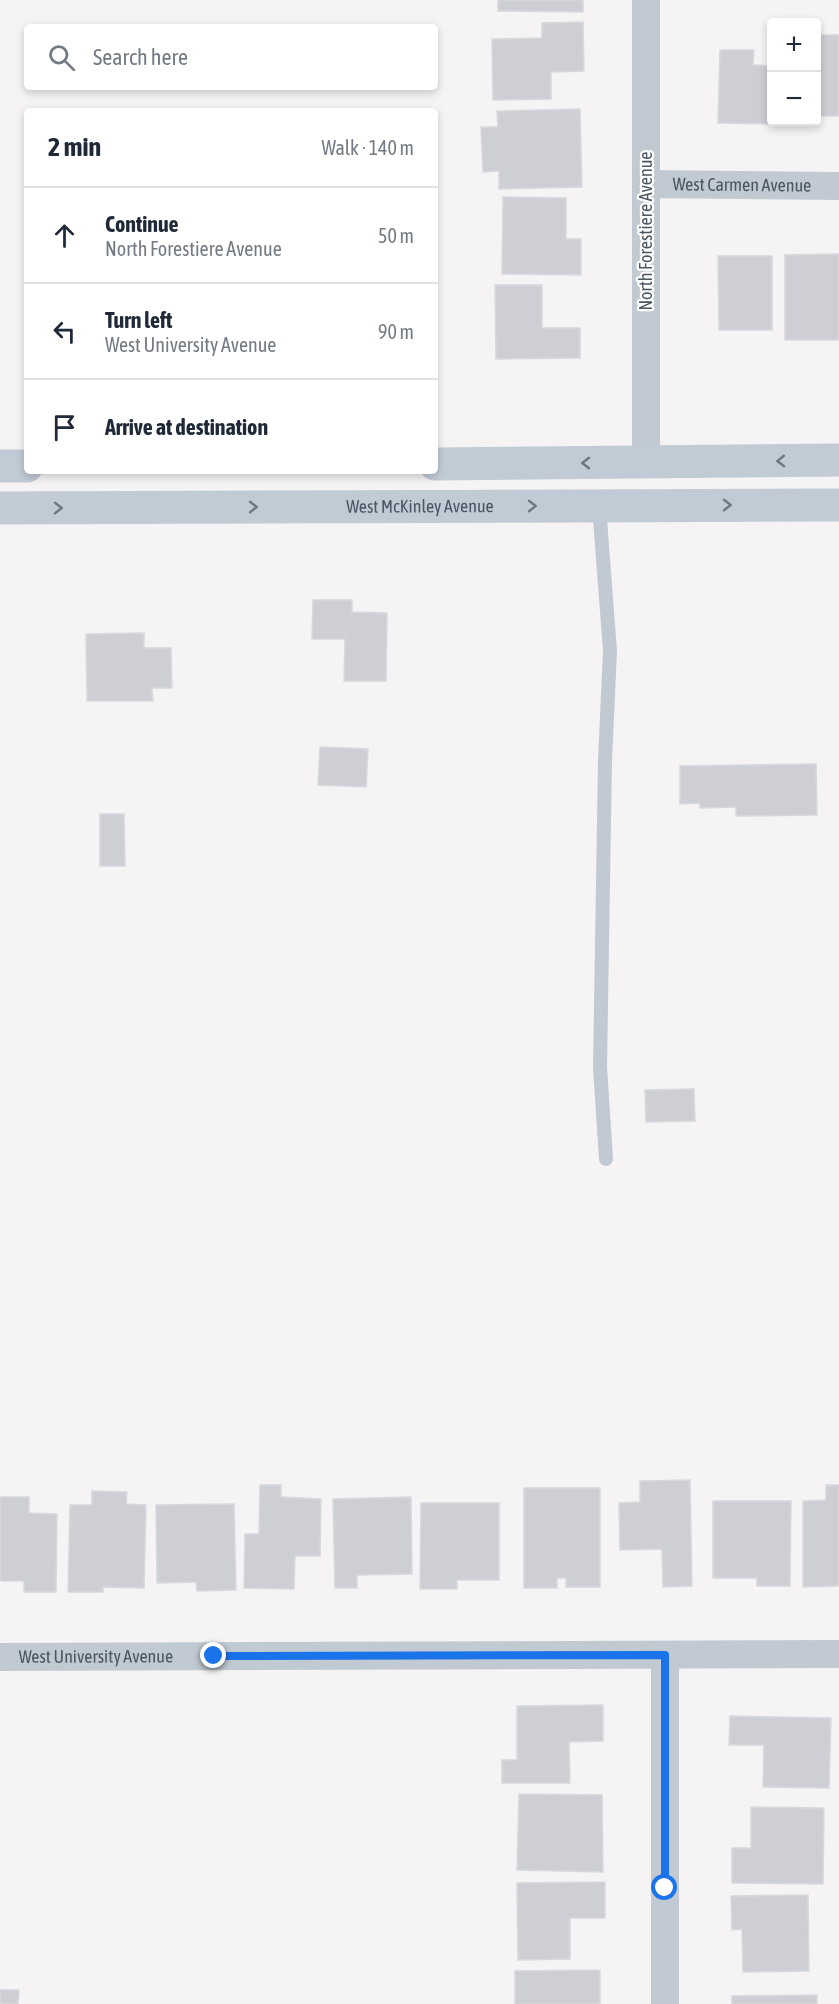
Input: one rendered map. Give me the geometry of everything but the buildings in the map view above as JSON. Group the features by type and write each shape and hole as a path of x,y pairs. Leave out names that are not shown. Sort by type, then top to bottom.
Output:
{"main road":[{"path":"438,464 839,460"},
{"path":"0,466 24,466"},
{"name":"West McKinley Avenue","path":"0,508 839,505"}],"street":[{"name":"North Forestiere Avenue","path":"646,0 646,462"},
{"name":"West Carmen Avenue","path":"646,184 839,186"},
{"name":"West University Avenue","path":"0,1657 839,1654"},
{"path":"665,1655 665,2004"}],"lane":[{"path":"599,506 609,651 604,772 600,1067 606,1159"}],"route":[{"path":"214,1656 665,1655 665,1888"}]}
